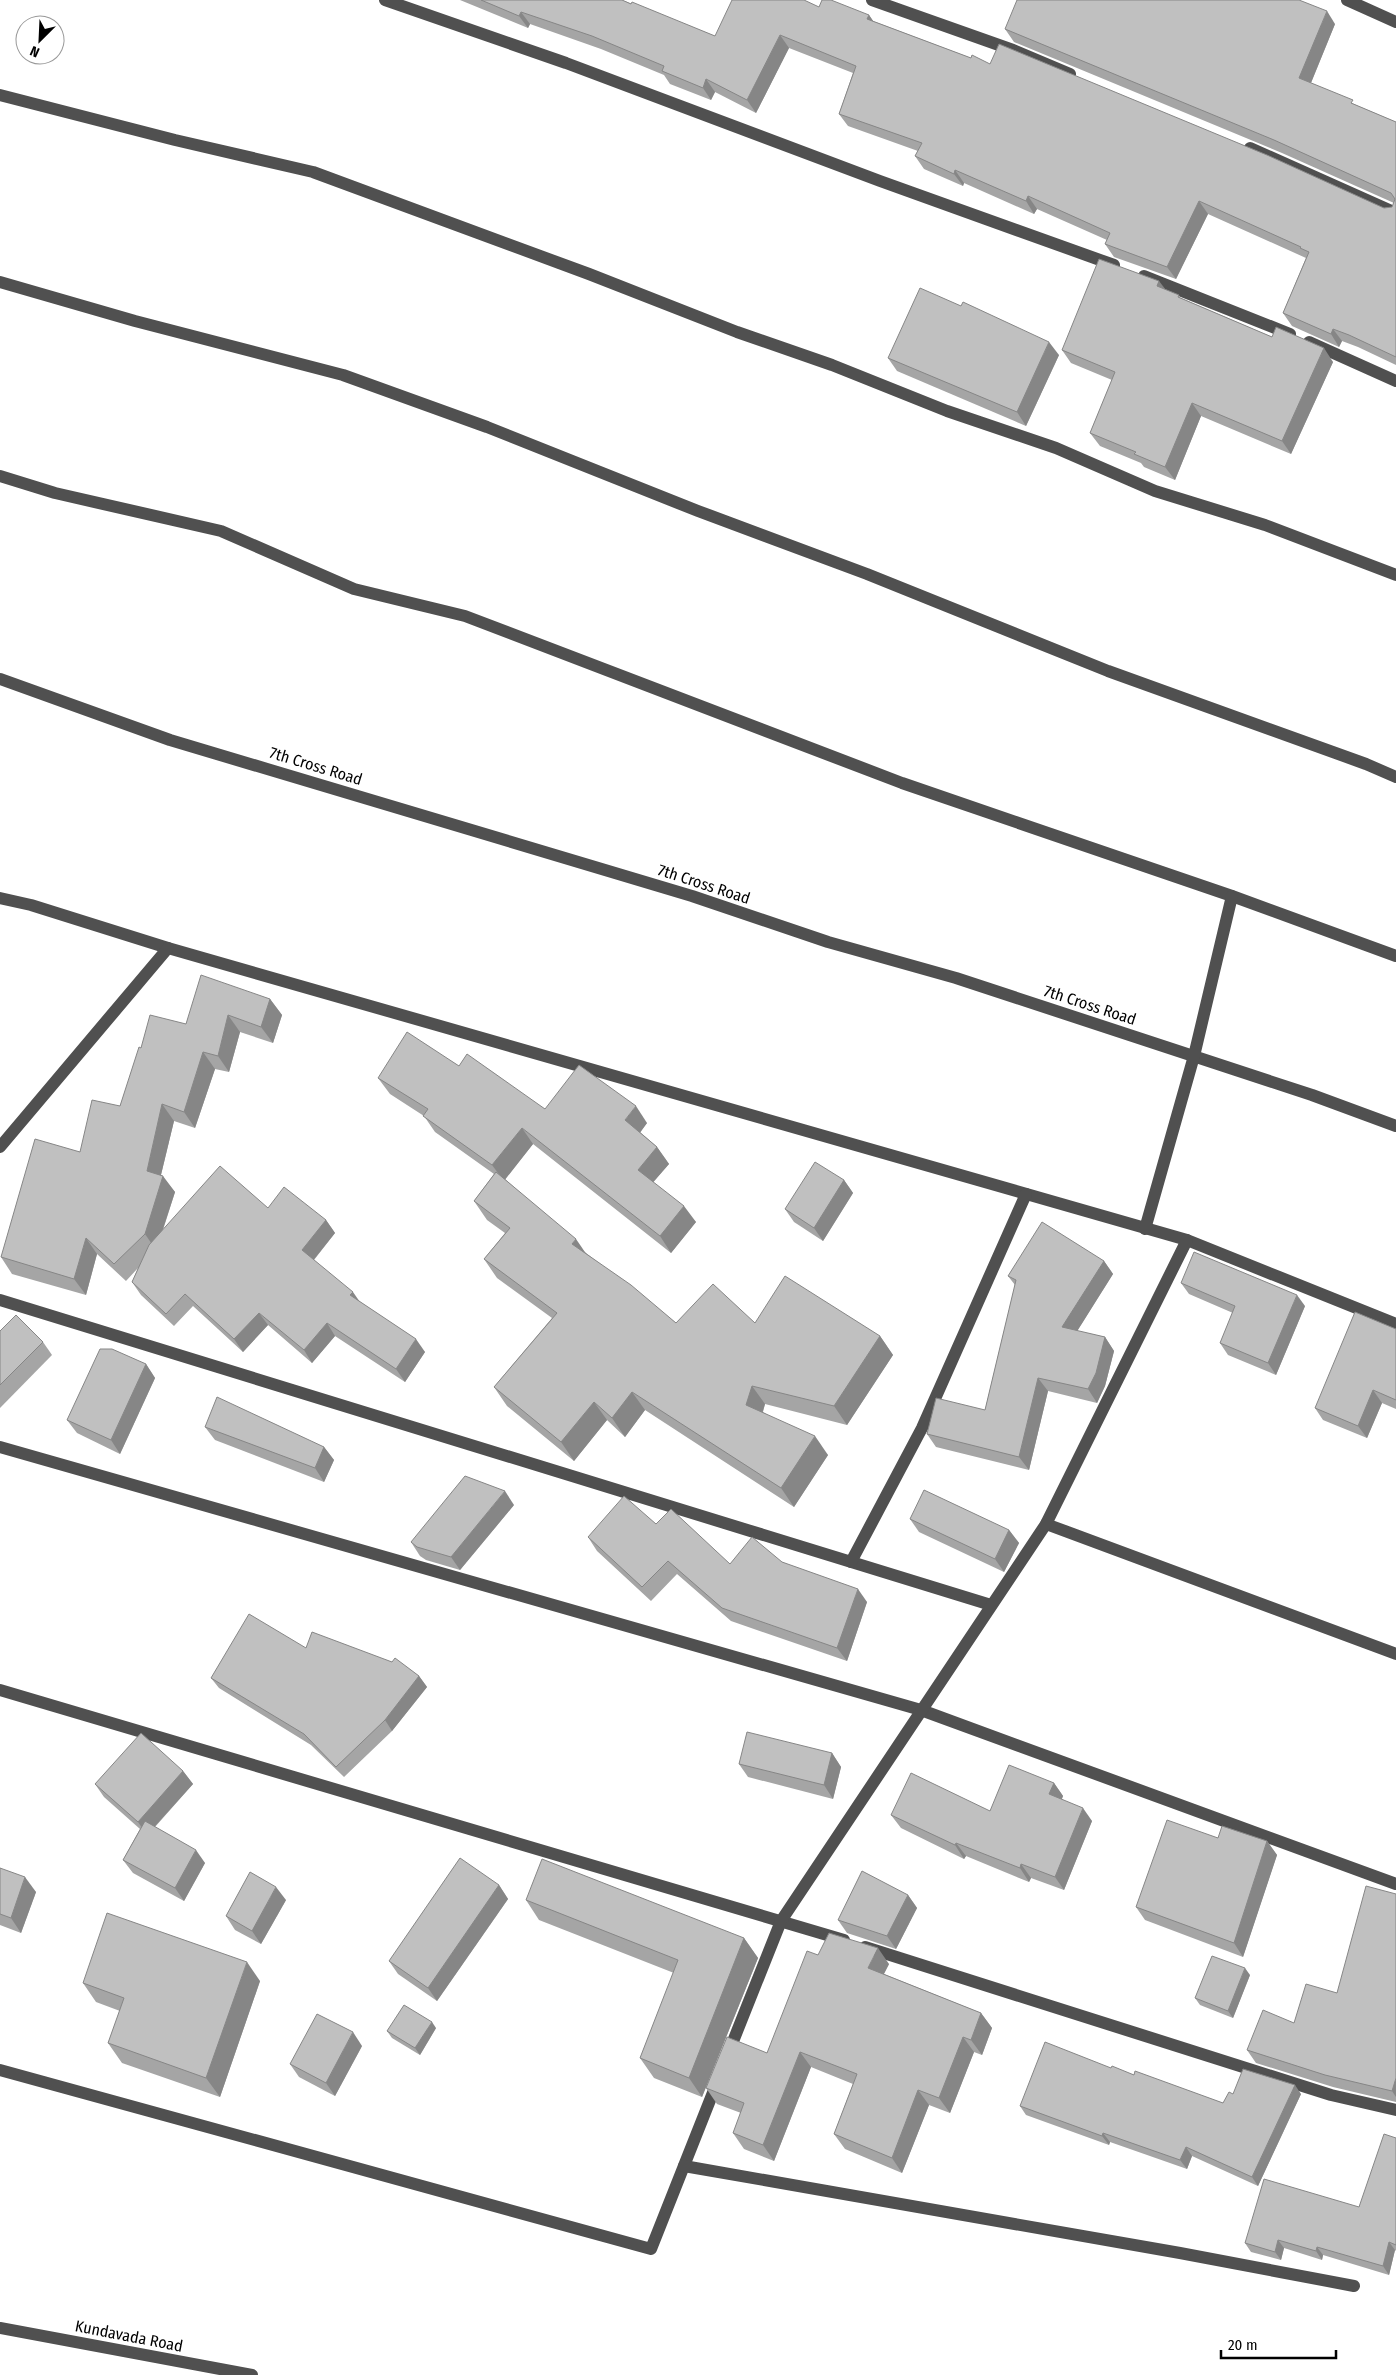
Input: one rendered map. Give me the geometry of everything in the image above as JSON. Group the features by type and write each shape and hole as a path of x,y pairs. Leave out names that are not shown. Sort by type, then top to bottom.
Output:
{"street":[{"path":"385,0 566,63 871,178 1131,271 1291,334 1396,381"},
{"path":"872,0 1013,50 1086,81"},
{"path":"1347,0 1396,22"},
{"path":"0,94 175,140 313,172 589,274 737,332 832,365 947,411 1056,448 1155,491 1265,525 1396,575"},
{"path":"1237,143 1396,213"},
{"path":"0,282 135,321 361,381 487,427 698,511 867,574 1108,671 1357,760 1396,777"},
{"path":"0,476 55,493 221,531 354,588 465,616 902,783 1232,896 1396,956"},
{"name":"7th Cross Road","path":"0,679 170,740 692,896 828,942 956,978 1194,1056 1396,1126"},
{"path":"1145,1229 1194,1056 1232,896"},
{"path":"0,898 168,948 1187,1240 1396,1324"},
{"path":"0,1147 168,948"},
{"path":"851,1562 922,1428 1026,1194"},
{"path":"0,2070 651,2249 781,1921 1046,1524 1187,1240"},
{"path":"0,1300 991,1605"},
{"path":"0,1447 921,1710 1396,1884"},
{"path":"1046,1524 1396,1654"},
{"path":"0,1690 781,1921 1331,2095 1396,2110"},
{"path":"684,2166 1160,2249 1354,2286"},
{"name":"Kundavada Road","path":"0,2328 252,2375"}],"building":[{"path":"481,0 622,0 631,4 632,2 715,36 732,0 804,0 819,7 822,0 831,0 869,15 867,19 971,58 972,55 990,64 999,44 1267,155 1384,208 1392,207 1395,199 1391,193 1274,140 1005,29 1017,0 1299,0 1327,11 1299,78 1353,100 1351,103 1396,122 1396,357 1349,335 1333,329 1331,334 1283,313 1309,252 1301,247 1199,201 1167,267 1105,244 1110,233 1028,196 1026,201 955,170 954,174 915,156 922,143 839,114 856,66 780,35 747,100 706,79 703,88 662,71 664,66 592,36 521,12 519,16"},
{"path":"1099,259 1159,281 1157,286 1179,295 1178,297 1272,337 1276,327 1324,348 1282,441 1192,403 1165,467 1134,454 1136,452 1090,433 1115,372 1062,350"},
{"path":"920,288 961,306 963,302 1049,342 1017,412 888,358"},
{"path":"201,975 270,999 261,1027 228,1015 218,1056 203,1052 184,1112 162,1104 147,1171 163,1176 145,1234 114,1264 86,1238 74,1279 1,1257 35,1139 80,1152 92,1100 120,1106 139,1047 141,1048 150,1015 186,1024"},
{"path":"407,1032 459,1066 467,1054 545,1109 579,1065 636,1106 625,1120 657,1147 638,1170 684,1206 660,1236 522,1128 492,1165 423,1116 428,1109 378,1078"},
{"path":"815,1162 844,1180 814,1228 785,1209"},
{"path":"220,1166 268,1208 284,1187 326,1220 302,1250 353,1292 350,1295 416,1339 396,1369 327,1323 304,1350 259,1313 234,1339 185,1294 166,1314 132,1282 149,1245"},
{"path":"496,1172 576,1239 572,1244 631,1285 676,1323 713,1284 755,1323 785,1276 880,1336 834,1406 752,1386 746,1405 815,1436 781,1488 632,1392 612,1418 594,1402 561,1442 494,1387 557,1313 484,1259 510,1228 474,1201"},
{"path":"1042,1222 1104,1261 1062,1327 1105,1337 1096,1373 1088,1389 1038,1378 1019,1457 927,1434 936,1398 985,1410 1016,1280 1008,1276"},
{"path":"1194,1252 1297,1295 1268,1363 1220,1343 1235,1306 1181,1283"},
{"path":"1355,1312 1396,1329 1396,1400 1373,1390 1358,1426 1315,1408"},
{"path":"16,1315 43,1342 0,1385 0,1331"},
{"path":"100,1349 112,1349 146,1364 111,1440 67,1420"},
{"path":"217,1397 324,1447 315,1468 205,1427"},
{"path":"465,1476 505,1491 451,1557 417,1547 411,1542"},
{"path":"924,1490 1009,1530 995,1559 910,1519"},
{"path":"624,1496 656,1524 671,1509 730,1564 752,1537 782,1562 858,1589 837,1648 722,1608 668,1561 642,1587 588,1537"},
{"path":"249,1614 306,1648 312,1632 392,1662 395,1658 419,1676 385,1720 336,1767 304,1734 211,1678"},
{"path":"747,1732 832,1753 824,1785 739,1764"},
{"path":"141,1733 183,1771 138,1822 95,1784"},
{"path":"1009,1765 1054,1783 1049,1794 1083,1808 1055,1877 1021,1864 1020,1868 956,1843 955,1845 891,1815 911,1773 990,1811"},
{"path":"1167,1820 1218,1838 1222,1826 1267,1841 1234,1943 1136,1907"},
{"path":"145,1821 196,1850 175,1888 123,1860"},
{"path":"460,1858 499,1885 428,1988 389,1961"},
{"path":"542,1859 744,1938 689,2078 640,2058 678,1960 526,1900"},
{"path":"0,1868 25,1877 11,1918 0,1914"},
{"path":"862,1871 908,1895 887,1936 838,1920"},
{"path":"250,1872 276,1887 252,1931 226,1916"},
{"path":"1366,1886 1396,1894 1396,2078 1392,2091 1325,2075 1247,2050 1263,2010 1294,2023 1306,1984 1337,1993"},
{"path":"107,1913 247,1962 206,2078 108,2043 124,1998 83,1983"},
{"path":"829,1933 878,1948 868,1968 981,2013 971,2040 963,2037 939,2098 918,2090 892,2158 834,2134 857,2074 800,2052 763,2145 733,2133 744,2103 706,2088 727,2037 767,2053 807,1951 818,1955"},
{"path":"1212,1956 1245,1968 1228,2011 1195,1998"},
{"path":"404,2005 432,2022 415,2048 387,2031"},
{"path":"317,2014 353,2032 326,2083 290,2064"},
{"path":"1045,2042 1111,2068 1112,2066 1134,2075 1135,2071 1223,2103 1229,2092 1233,2094 1243,2069 1295,2085 1252,2177 1186,2147 1180,2160 1103,2133 1102,2136 1020,2106"},
{"path":"1384,2134 1396,2138 1396,2245 1389,2242 1383,2266 1317,2247 1316,2251 1278,2240 1275,2252 1245,2243 1264,2179 1359,2207"}]}
